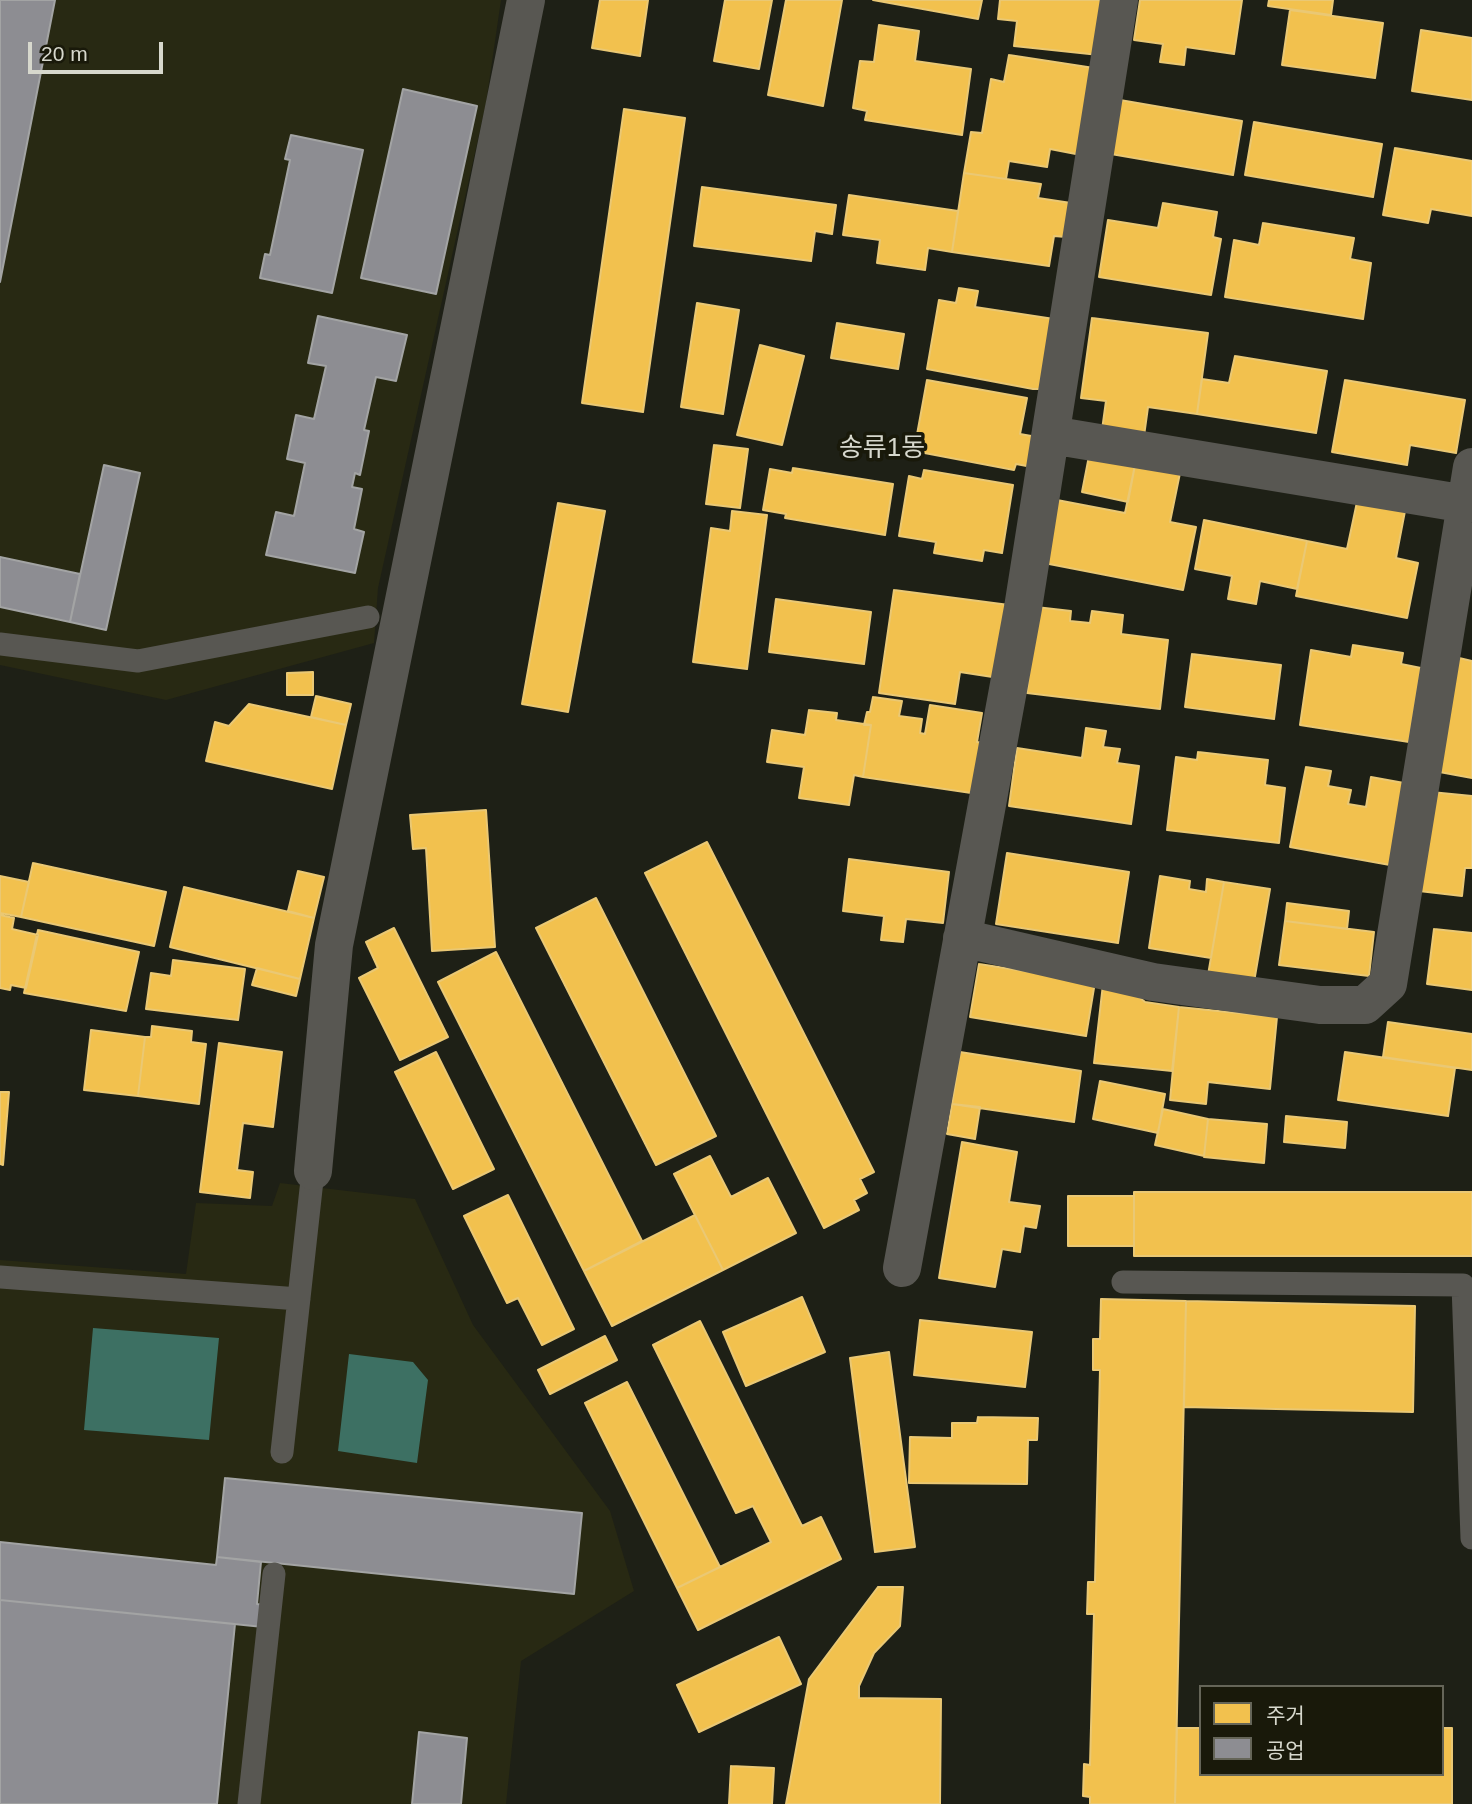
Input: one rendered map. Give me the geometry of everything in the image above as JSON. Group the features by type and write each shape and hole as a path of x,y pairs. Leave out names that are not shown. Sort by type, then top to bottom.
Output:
{"street":[{"path":"313,1171 334,945 384,615 525,0"},
{"path":"902,1268 1023,608 1119,0"},
{"path":"1051,435 1466,504"},
{"path":"962,937 1153,982 1320,1005 1366,1005 1388,984 1472,467"}],"lane":[{"path":"0,643 138,661 384,615"},
{"path":"282,1451 313,1171"},
{"path":"0,1277 299,1299"},
{"path":"1123,1282 1462,1285 1472,1538"},
{"path":"249,1804 274,1574"}],"shaded area":[{"path":"0,0 501,0 486,103 378,588 374,643 166,700 0,665"},
{"path":"280,1183 415,1199 473,1325 610,1511 634,1591 521,1661 506,1804 0,1804 0,1260 186,1274 196,1203 272,1206"}],"water":[{"path":"93,1328 219,1338 209,1440 84,1430"},
{"path":"349,1354 413,1362 428,1380 417,1463 338,1451"}],"building: 주거":[{"path":"600,0 648,0 640,56 592,48"},
{"path":"725,0 772,0 759,69 714,61"},
{"path":"786,0 842,0 823,106 768,95"},
{"path":"873,0 982,0 978,19"},
{"path":"1000,0 1105,0 1099,55 1014,46 1017,21 998,19"},
{"path":"1140,0 1242,0 1234,54 1186,47 1184,65 1160,62 1163,44 1134,40"},
{"path":"1269,0 1333,0 1331,15 1268,6"},
{"path":"1290,10 1383,23 1375,78 1282,65"},
{"path":"879,25 919,31 915,61 971,69 962,135 865,120 867,111 853,108 860,61 874,62"},
{"path":"1421,30 1472,38 1472,100 1412,91"},
{"path":"1009,55 1094,68 1081,155 1050,149 1047,167 1009,161 1006,179 964,173 971,132 982,133 991,79 1004,82"},
{"path":"1120,100 1242,121 1233,175 1111,154"},
{"path":"624,109 685,118 643,412 582,403"},
{"path":"1254,122 1382,144 1373,197 1245,175"},
{"path":"1395,148 1472,161 1472,216 1431,209 1428,223 1383,215"},
{"path":"964,173 1041,184 1038,198 1071,203 1066,237 1054,236 1049,266 952,252"},
{"path":"702,187 836,205 832,234 815,231 811,261 694,246"},
{"path":"849,195 958,211 952,252 928,248 925,270 877,263 880,240 843,235"},
{"path":"1163,203 1217,212 1213,237 1221,239 1211,295 1099,277 1108,220 1158,228"},
{"path":"1263,223 1354,238 1350,259 1371,263 1363,319 1225,297 1234,240 1259,245"},
{"path":"959,288 978,291 975,307 1054,319 1048,389 1033,389 927,369 939,300 956,303"},
{"path":"697,303 739,310 723,414 681,407"},
{"path":"1092,318 1208,333 1197,414 1148,407 1144,436 1102,430 1106,401 1081,398"},
{"path":"837,323 904,334 898,369 831,358"},
{"path":"760,345 804,356 782,445 737,435"},
{"path":"1235,356 1327,371 1316,433 1197,414 1202,379 1229,383"},
{"path":"927,380 1027,398 1020,434 1037,437 1032,467 1016,464 1014,470 914,451"},
{"path":"1345,380 1465,400 1456,453 1410,445 1407,465 1332,452"},
{"path":"714,445 748,449 740,508 706,504"},
{"path":"1089,456 1135,465 1128,502 1082,492"},
{"path":"1135,465 1180,473 1170,522 1196,527 1183,590 1044,563 1057,500 1125,513"},
{"path":"793,468 893,484 885,535 785,518 786,514 763,510 770,469 792,473"},
{"path":"924,470 1013,485 1002,553 984,550 982,561 934,553 936,542 899,536 909,476 922,479"},
{"path":"1357,502 1405,511 1396,558 1418,563 1407,618 1296,596 1307,541 1347,549"},
{"path":"558,503 605,511 568,712 522,704"},
{"path":"732,511 767,515 747,669 693,662 711,528 730,531"},
{"path":"1204,520 1307,541 1297,589 1260,581 1256,604 1228,599 1232,576 1195,569"},
{"path":"894,590 1009,605 999,678 960,672 955,704 879,693"},
{"path":"776,599 871,612 864,664 769,652"},
{"path":"1036,607 1071,611 1070,621 1090,623 1092,611 1123,615 1121,634 1168,640 1160,709 1027,693"},
{"path":"1353,645 1403,653 1401,664 1421,668 1409,742 1300,725 1311,650 1351,657"},
{"path":"1192,654 1281,665 1274,719 1185,707"},
{"path":"1455,657 1472,661 1472,778 1434,771"},
{"path":"313,672 313,695 287,695 287,673"},
{"path":"316,696 351,704 346,725 311,717"},
{"path":"873,697 902,701 899,716 922,719 920,733 925,734 930,705 982,713 977,742 986,743 978,794 863,777 871,725 864,725"},
{"path":"249,704 346,725 332,789 206,761 215,722 229,726"},
{"path":"809,710 837,713 836,720 871,725 863,777 854,775 849,805 799,798 804,767 767,762 772,730 805,735"},
{"path":"1086,728 1106,731 1103,747 1120,749 1117,763 1139,766 1131,824 1009,806 1017,748 1082,758"},
{"path":"1198,752 1268,760 1265,785 1285,788 1279,843 1167,830 1176,757 1197,760"},
{"path":"1306,767 1331,771 1328,786 1351,790 1348,804 1366,807 1371,777 1415,785 1401,867 1290,847"},
{"path":"1431,792 1472,796 1472,868 1465,868 1462,896 1419,891"},
{"path":"486,810 495,947 432,951 426,848 413,849 410,815"},
{"path":"707,842 874,1172 860,1179 867,1193 854,1200 859,1210 824,1228 645,873"},
{"path":"1007,853 1129,872 1118,943 996,924"},
{"path":"849,859 949,872 943,923 906,919 903,942 881,940 884,916 843,911"},
{"path":"33,863 166,892 154,946 21,917"},
{"path":"298,871 324,877 314,918 288,911"},
{"path":"0,876 29,882 21,917 0,913"},
{"path":"1160,876 1190,881 1189,889 1206,892 1207,879 1224,882 1211,958 1149,948"},
{"path":"1224,882 1270,889 1254,982 1208,975"},
{"path":"184,887 314,918 300,979 170,947"},
{"path":"596,898 716,1136 656,1165 536,928"},
{"path":"1287,903 1349,911 1347,929 1285,921"},
{"path":"0,915 14,918 12,929 38,935 26,988 11,985 10,990 0,988"},
{"path":"1285,921 1374,932 1369,976 1279,965"},
{"path":"394,928 448,1037 400,1060 359,978 378,968 366,942"},
{"path":"1434,929 1472,933 1472,990 1427,984"},
{"path":"38,930 139,952 126,1011 24,993"},
{"path":"496,952 642,1241 584,1271 438,982"},
{"path":"173,960 245,969 238,1020 146,1009 151,973 171,976"},
{"path":"979,964 1095,982 1086,1036 970,1017"},
{"path":"257,968 300,979 296,996 252,985"},
{"path":"1103,984 1131,990 1145,1002 1179,1007 1172,1071 1094,1063"},
{"path":"1179,1007 1277,1017 1270,1089 1208,1082 1206,1104 1170,1100"},
{"path":"1388,1022 1472,1034 1472,1070 1383,1057"},
{"path":"152,1026 192,1031 191,1042 206,1044 199,1104 138,1096 145,1037 151,1037"},
{"path":"91,1030 145,1037 138,1096 84,1090"},
{"path":"219,1043 282,1052 273,1127 243,1123 237,1170 253,1172 250,1198 200,1192"},
{"path":"436,1052 494,1169 453,1189 395,1072"},
{"path":"960,1052 1081,1071 1074,1122 952,1104"},
{"path":"1345,1052 1455,1068 1448,1116 1338,1100"},
{"path":"1100,1081 1165,1094 1158,1133 1093,1119"},
{"path":"0,1092 9,1092 3,1165 0,1164"},
{"path":"952,1104 980,1107 975,1139 947,1134"},
{"path":"1163,1109 1208,1119 1204,1156 1155,1145"},
{"path":"1286,1116 1347,1122 1345,1148 1284,1142"},
{"path":"1208,1119 1267,1124 1264,1163 1204,1157"},
{"path":"962,1142 1017,1152 1009,1202 1040,1206 1036,1228 1024,1226 1020,1252 1002,1249 995,1287 939,1278"},
{"path":"710,1156 731,1197 768,1178 796,1233 723,1270 674,1174"},
{"path":"1134,1192 1472,1192 1472,1256 1134,1256"},
{"path":"508,1195 574,1329 542,1345 518,1298 507,1303 464,1216"},
{"path":"1068,1196 1134,1196 1134,1246 1068,1246"},
{"path":"695,1215 723,1270 612,1326 584,1271"},
{"path":"802,1297 825,1352 746,1386 723,1332"},
{"path":"1101,1299 1186,1301 1175,1804 1090,1804 1090,1797 1083,1796 1084,1764 1090,1765 1094,1614 1087,1614 1088,1582 1095,1582 1100,1370 1093,1370 1093,1339 1100,1339"},
{"path":"1186,1301 1415,1306 1413,1412 1184,1407"},
{"path":"920,1320 1032,1332 1025,1387 914,1375"},
{"path":"700,1321 802,1526 821,1517 841,1559 698,1630 677,1588 771,1542 753,1506 736,1513 653,1345"},
{"path":"605,1336 617,1360 550,1394 538,1370"},
{"path":"889,1352 915,1547 875,1552 850,1358"},
{"path":"627,1382 720,1567 677,1588 585,1403"},
{"path":"978,1417 1038,1418 1037,1440 1028,1440 1027,1484 909,1483 910,1437 952,1438 952,1423 977,1423"},
{"path":"878,1587 903,1587 900,1626 874,1653 859,1686 859,1698 941,1699 940,1804 786,1804 809,1679"},
{"path":"779,1637 801,1684 699,1732 677,1685"},
{"path":"1177,1728 1199,1728 1199,1776 1444,1776 1444,1728 1452,1728 1452,1804 1175,1804"},
{"path":"731,1766 774,1768 772,1804 729,1804"}],"building: 공업":[{"path":"0,0 55,0 0,282"},
{"path":"403,89 477,106 436,294 361,278"},
{"path":"291,135 363,150 332,293 260,278 265,254 270,255 290,160 285,159"},
{"path":"318,316 407,335 396,381 376,377 364,430 369,431 360,475 355,473 352,487 362,489 354,529 364,532 355,573 266,555 276,512 294,516 305,463 287,459 296,415 314,419 326,366 308,363"},
{"path":"104,465 140,473 106,630 70,622"},
{"path":"0,557 80,574 70,622 0,607"},
{"path":"225,1478 582,1513 574,1594 217,1557"},
{"path":"0,1542 216,1565 217,1557 261,1562 257,1604 266,1605 263,1627 0,1600"},
{"path":"0,1600 235,1624 217,1804 0,1804"},
{"path":"419,1732 467,1738 461,1804 412,1804"}],"district":[{"name":"송류1동","path":"882,449"}]}
